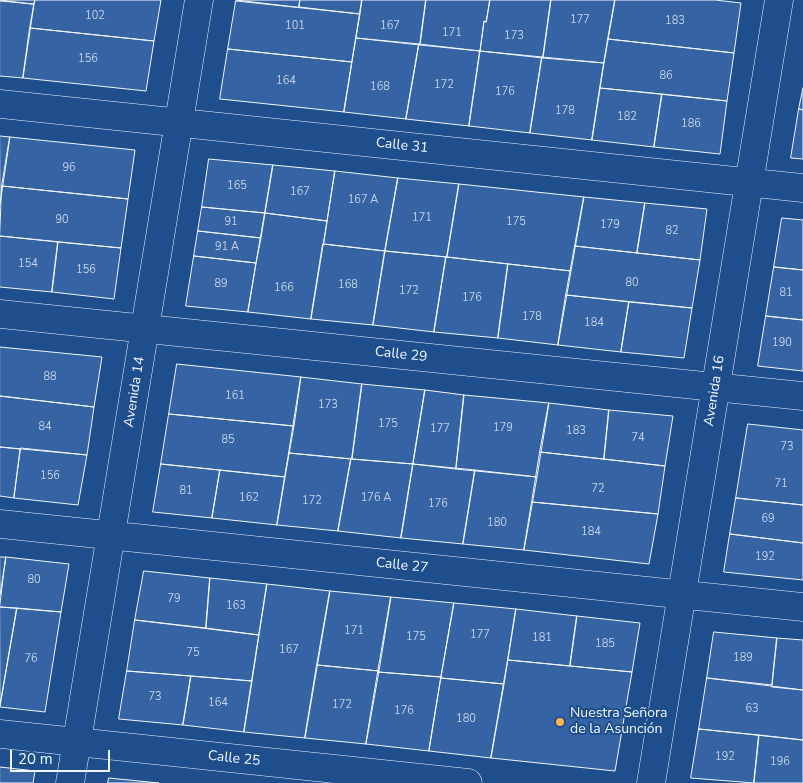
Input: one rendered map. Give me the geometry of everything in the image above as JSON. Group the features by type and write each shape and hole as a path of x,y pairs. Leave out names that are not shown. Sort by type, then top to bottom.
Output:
{"street":[{"name":"Avenida 14","path":"70,783 199,0"},
{"name":"Avenida 16","path":"652,783 779,0"},
{"name":"Calle 31","path":"0,104 803,188"},
{"name":"Calle 29","path":"0,314 803,396"},
{"name":"Calle 27","path":"0,524 803,608"},
{"name":"Calle 25","path":"0,734 468,783"}],"building":[{"path":"0,0 35,0 34,4"},
{"path":"35,0 161,0 154,41 30,28"},
{"path":"236,0 300,0 299,7"},
{"path":"300,0 362,0 360,14 299,7"},
{"path":"362,0 426,0 420,45 356,38"},
{"path":"426,0 490,0 486,22 484,21 480,51 420,45"},
{"path":"490,0 551,0 543,58 480,51 484,21 486,22"},
{"path":"551,0 615,0 604,63 543,58"},
{"path":"615,0 715,0 741,3 734,53 608,39"},
{"path":"0,1 34,4 23,78 0,76"},
{"path":"236,1 360,14 352,62 228,49"},
{"path":"30,28 154,41 146,91 23,78"},
{"path":"356,38 419,44 406,119 344,112"},
{"path":"608,39 734,53 727,101 600,88"},
{"path":"419,44 480,51 469,126 406,119"},
{"path":"228,49 352,62 344,112 220,99"},
{"path":"480,51 542,57 530,133 469,126"},
{"path":"542,57 604,63 592,140 530,133"},
{"path":"600,88 662,94 654,147 592,140"},
{"path":"803,88 803,110 799,109"},
{"path":"662,94 727,101 720,154 654,147"},
{"path":"799,109 803,110 803,159 791,158"},
{"path":"0,136 10,137 0,204"},
{"path":"10,137 135,150 128,199 2,186"},
{"path":"209,159 273,165 265,213 202,207"},
{"path":"273,165 335,171 327,221 265,213"},
{"path":"335,171 398,178 385,251 324,244"},
{"path":"398,178 459,184 447,257 385,251"},
{"path":"459,184 584,197 571,271 447,257"},
{"path":"2,186 128,199 121,248 0,236"},
{"path":"584,197 645,203 637,253 575,246"},
{"path":"645,203 707,209 700,260 637,253"},
{"path":"202,207 265,213 261,238 198,231"},
{"path":"265,213 327,221 311,319 248,312"},
{"path":"782,218 803,220 803,270 774,267"},
{"path":"198,231 261,238 256,263 194,256"},
{"path":"0,236 58,242 52,292 0,287"},
{"path":"58,242 121,248 114,299 52,292"},
{"path":"323,244 385,251 373,325 311,319"},
{"path":"575,246 700,260 692,308 566,295"},
{"path":"385,251 446,257 434,332 373,325"},
{"path":"194,256 256,263 248,312 186,306"},
{"path":"446,257 508,264 498,338 434,332"},
{"path":"508,264 571,271 558,345 498,338"},
{"path":"774,267 803,270 803,320 766,316"},
{"path":"566,295 629,302 621,352 558,345"},
{"path":"629,302 692,308 684,358 621,352"},
{"path":"766,316 803,320 803,371 758,366"},
{"path":"0,347 102,357 94,407 0,396"},
{"path":"177,364 301,377 294,426 169,414"},
{"path":"301,377 362,384 352,459 289,453"},
{"path":"362,384 425,390 413,464 352,459"},
{"path":"425,390 464,395 456,469 413,464"},
{"path":"464,395 549,403 537,477 456,469"},
{"path":"0,396 94,407 87,455 0,447"},
{"path":"549,403 609,410 604,459 540,452"},
{"path":"609,410 673,416 665,466 604,459"},
{"path":"169,414 294,426 285,477 161,464"},
{"path":"748,424 803,430 803,505 736,498"},
{"path":"0,447 20,449 14,498 0,496"},
{"path":"21,448 87,455 78,505 14,498"},
{"path":"540,452 665,466 658,514 532,502"},
{"path":"289,453 351,459 338,531 277,525"},
{"path":"351,459 413,464 401,538 338,531"},
{"path":"161,464 220,470 212,518 153,512"},
{"path":"413,464 475,470 463,544 401,538"},
{"path":"220,470 285,477 277,525 212,518"},
{"path":"475,470 537,477 524,550 463,544"},
{"path":"736,498 803,505 803,543 730,534"},
{"path":"532,502 658,514 649,564 524,550"},
{"path":"730,534 803,543 803,580 724,572"},
{"path":"0,557 6,557 0,595"},
{"path":"6,557 69,564 61,612 0,607"},
{"path":"144,571 210,578 206,628 135,620"},
{"path":"210,578 267,584 259,635 206,628"},
{"path":"267,584 330,591 305,738 244,732"},
{"path":"330,591 391,597 379,671 317,665"},
{"path":"391,597 454,603 441,677 378,672"},
{"path":"454,603 516,609 504,684 441,678"},
{"path":"0,607 17,608 0,706"},
{"path":"17,608 61,612 45,712 0,707"},
{"path":"516,609 577,616 570,666 508,660"},
{"path":"577,616 640,623 632,672 570,666"},
{"path":"135,620 259,635 252,681 127,671"},
{"path":"714,632 777,638 772,685 707,678"},
{"path":"777,638 803,640 803,690 772,687"},
{"name":"Nuestra Señora de la Asunción","path":"508,660 632,672 615,771 491,758"},
{"path":"317,665 379,671 366,744 305,738"},
{"path":"127,671 191,676 183,725 119,719"},
{"path":"378,672 441,677 429,751 366,744"},
{"path":"191,676 252,681 244,732 183,725"},
{"path":"441,678 504,684 491,758 429,751"},
{"path":"707,678 803,690 803,740 699,729"},
{"path":"699,729 759,735 754,783 691,778"},
{"path":"759,735 803,740 803,783 754,783"},
{"path":"0,767 35,771 33,783 0,783"},
{"path":"109,778 159,783 108,783"}],"place":[{"name":"Nuestra Señora de la Asunción","path":"560,722"}]}
